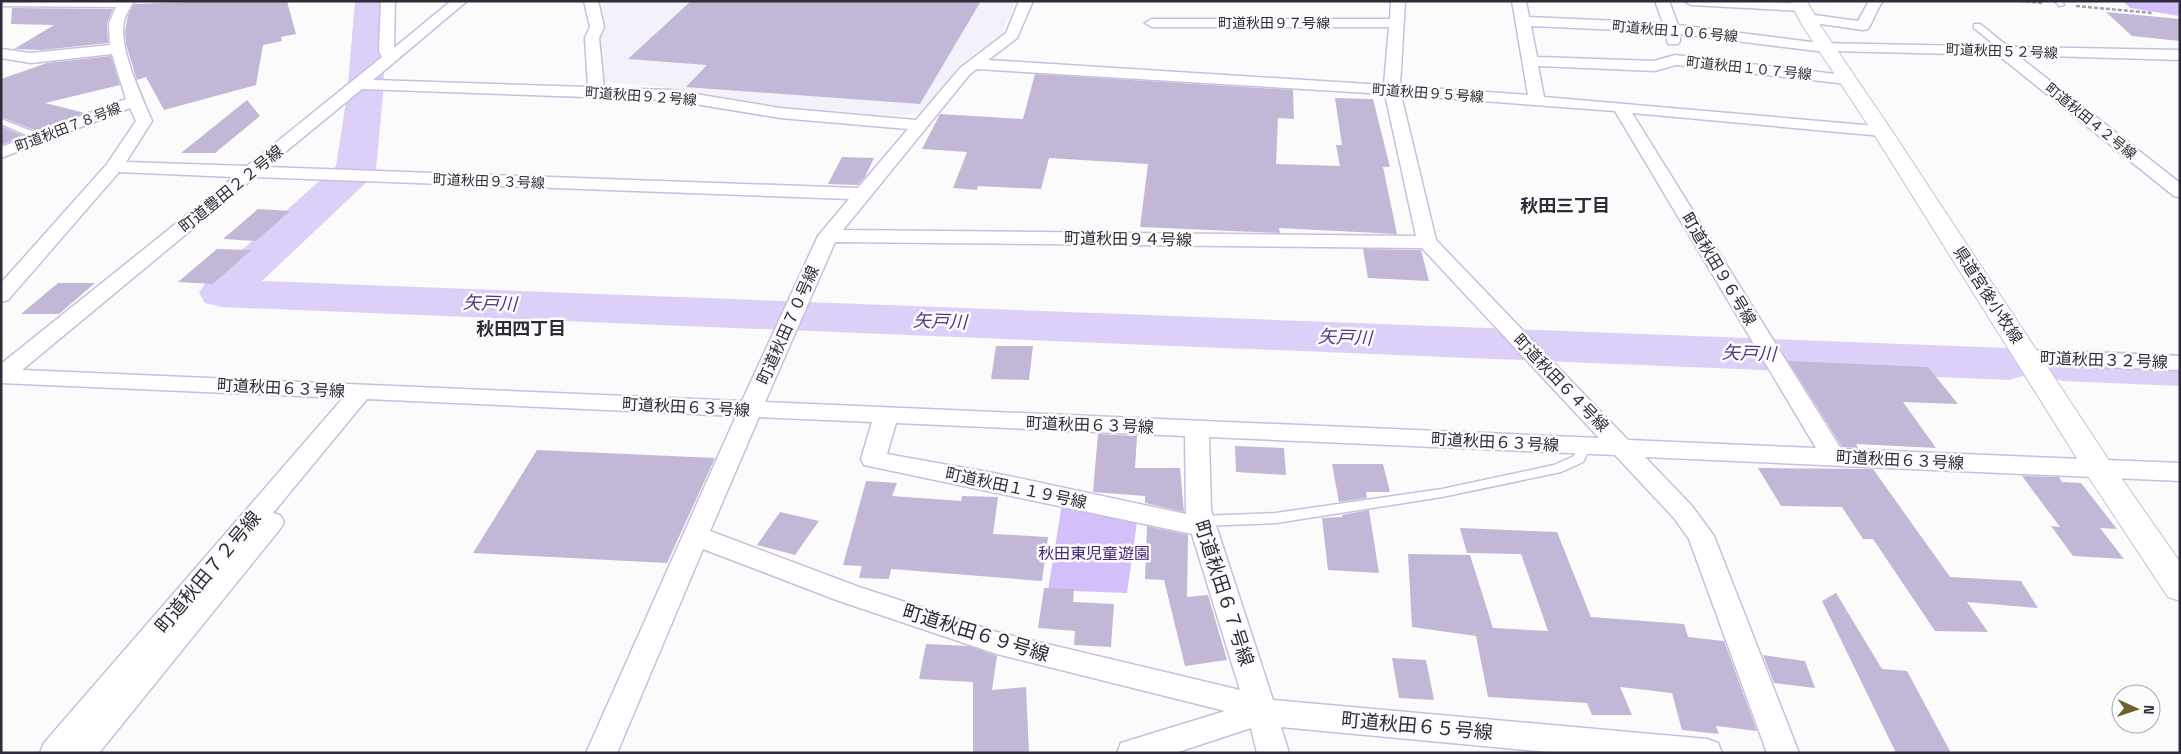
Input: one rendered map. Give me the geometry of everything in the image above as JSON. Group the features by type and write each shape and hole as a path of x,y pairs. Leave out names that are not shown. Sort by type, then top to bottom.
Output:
{"main road":[{"name":"県道宮後小牧線","path":"1802,9 2099,469 2180,588"}],"street":[{"path":"388,1 386,52 390,58"},
{"name":"町道豊田２２号線","path":"1,376 460,1"},
{"path":"591,1 597,27 592,38 596,92"},
{"name":"町道秋田７０号線","path":"601,753 828,236 965,71 1012,34 1026,1"},
{"path":"1519,1 1537,101"},
{"path":"1662,1 1672,29 1676,60"},
{"path":"1691,1 1802,9 1863,26 1868,12 1876,1"},
{"path":"1,296 114,167 144,122 119,49 116,25 126,2 3,2"},
{"path":"1398,12 1392,90 1427,242"},
{"name":"町道秋田９７号線","path":"1152,23 1398,12"},
{"name":"町道秋田１０６号線","path":"1523,21 1672,29 1825,47"},
{"name":"町道秋田５２号線","path":"1825,47 2180,56"},
{"path":"1,53 31,58 119,49"},
{"path":"2008,51 2180,181"},
{"name":"町道秋田４２号線","path":"2008,51 2180,192"},
{"name":"町道秋田１０７号線","path":"1531,61 1655,66 1676,60 1847,79"},
{"name":"町道秋田９５号線","path":"974,64 1392,90 1620,107 1882,131"},
{"name":"町道秋田９２号線","path":"358,84 671,95 780,113 921,125"},
{"name":"町道秋田７８号線","path":"1,153 135,100"},
{"name":"町道秋田９６号線","path":"1620,107 1834,457"},
{"name":"町道秋田９３号線","path":"114,167 863,194"},
{"name":"町道秋田９４号線","path":"828,236 1427,242"},
{"name":"町道秋田６４号線","path":"1427,242 1684,512 1700,536 1738,630 1783,753"},
{"name":"町道秋田３２号線","path":"2027,357 2180,363"},
{"name":"町道秋田６３号線","path":"1,376 2180,472"},
{"path":"80,753 370,392"},
{"name":"町道秋田７２号線","path":"55,753 370,392"},
{"name":"町道秋田１１９号線","path":"886,416 873,459 914,469 961,475 1156,520 1202,524"},
{"name":"町道秋田６７号線","path":"1197,429 1198,510 1262,712 1273,753"},
{"name":"町道秋田６９号線","path":"695,536 849,594 997,642 1232,700 1262,712"},
{"name":"町道秋田６５号線","path":"1132,753 1262,712 1707,753"}],"lane":[{"path":"1977,26 2008,51"},
{"path":"1,121 41,138"},
{"path":"1202,524 1276,518 1442,493 1557,469 1578,459 1585,446"}],"path":[{"path":"2020,1 2060,3 2153,13"}],"shaded area":[{"path":"597,1 1016,1 1001,35 959,65 922,112 902,116 783,107 657,86 601,82 599,38 604,27"}],"green space":[{"path":"2123,1 2180,2 2180,16 2130,8"},
{"name":"秋田東児童遊園","path":"1062,504 1137,522 1127,593 1048,590"}],"building":[{"path":"287,1 296,34 281,37 282,41 263,45 256,85 164,110 146,77 137,80 126,44 125,32 128,15 134,4"},
{"path":"691,1 981,1 920,104 686,87 707,65 628,59"},
{"path":"12,8 113,9 107,23 108,43 42,50 14,49 54,25 11,24"},
{"path":"2106,12 2180,19 2180,41 2132,36"},
{"path":"111,56 120,85 45,103 85,113 37,131 1,117 1,79 47,63"},
{"path":"1035,74 1293,90 1294,119 1278,118 1276,164 1340,166 1336,145 1342,145 1335,98 1373,99 1390,167 1383,167 1397,234 1279,228 1280,233 1140,227 1148,164 1049,158 1041,189 978,186 977,190 953,188 967,152 922,149 940,114 1023,119"},
{"path":"247,100 260,116 215,153 181,153"},
{"path":"1,126 24,136 1,145"},
{"path":"842,157 874,158 865,177 858,185 828,184"},
{"path":"258,209 290,211 256,241 223,239"},
{"path":"217,249 251,250 213,284 178,282"},
{"path":"1363,249 1421,250 1429,281 1368,278"},
{"path":"58,283 95,283 59,314 21,314"},
{"path":"996,346 1033,346 1029,380 991,379"},
{"path":"1788,361 1928,367 1958,404 1903,402 1936,448 1856,444 1858,448 1842,447"},
{"path":"1098,434 1137,436 1135,468 1180,468 1184,512 1145,503 1145,496 1093,492"},
{"path":"1235,446 1284,448 1286,475 1236,472"},
{"path":"537,450 715,458 667,563 473,553"},
{"path":"1332,464 1383,464 1390,492 1366,492 1367,498 1339,502"},
{"path":"1758,468 1873,469 1950,577 2021,581 2038,608 1967,602 1988,632 1935,631 1873,539 1863,539 1842,507 1781,506"},
{"path":"2022,476 2059,477 2062,482 2081,483 2117,529 2100,528 2124,559 2073,556 2051,526 2060,527"},
{"path":"866,481 897,483 892,496 961,501 962,496 998,497 993,534 1048,537 1042,581 891,569 889,579 859,578 862,566 843,565"},
{"path":"1369,510 1379,573 1328,570 1322,518 1342,517 1342,515"},
{"path":"780,512 819,521 795,555 757,545"},
{"path":"1147,526 1188,535 1187,597 1208,595 1227,660 1185,666 1164,580 1145,579"},
{"path":"1460,528 1557,532 1591,617 1684,624 1688,637 1724,641 1757,731 1716,726 1719,734 1682,730 1672,693 1620,687 1632,715 1592,715 1587,703 1488,697 1476,636 1412,627 1408,554 1470,555 1493,628 1548,631 1521,554 1467,553"},
{"path":"1044,588 1074,589 1073,602 1114,604 1111,647 1074,645 1075,631 1038,628"},
{"path":"1836,593 1882,669 1907,671 1951,753 1896,753 1822,601"},
{"path":"926,644 969,646 997,656 992,690 1026,687 1029,753 973,753 973,682 919,679"},
{"path":"1763,655 1805,661 1815,688 1774,683"},
{"path":"1392,658 1426,660 1434,700 1399,698"}],"waterway":[{"name":"矢戸川","path":"371,1 365,95 356,170 222,293 2009,364"},
{"name":"矢戸川","path":"2063,365 2180,370"}],"district":[{"name":"秋田三丁目","path":"1565,205"},
{"name":"秋田四丁目","path":"521,328"}]}
